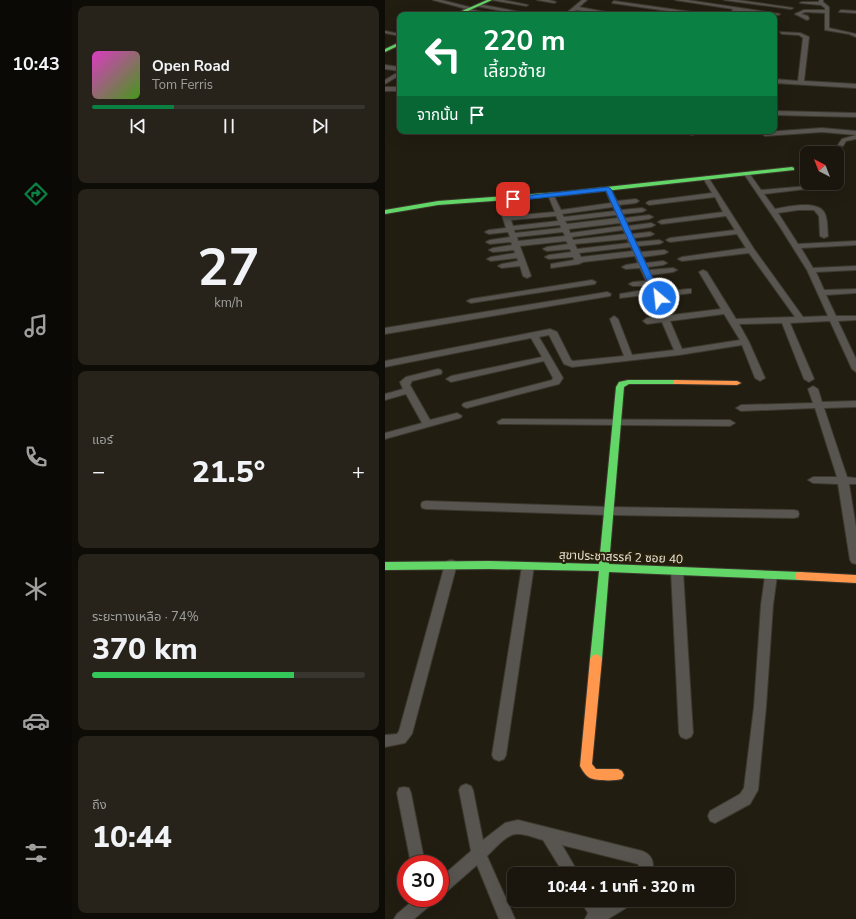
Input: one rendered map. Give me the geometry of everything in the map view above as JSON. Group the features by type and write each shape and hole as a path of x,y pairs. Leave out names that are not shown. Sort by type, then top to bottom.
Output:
{"street":[{"path":"435,0 464,12 490,0"},
{"path":"494,0 526,5"},
{"path":"539,0 554,2"},
{"path":"569,12 585,0"},
{"path":"668,10 678,0 733,7 736,10 779,10 791,8"},
{"path":"724,0 756,2 779,10"},
{"path":"777,14 783,0"},
{"path":"574,8 597,12 616,1 683,12"},
{"path":"802,4 822,2 827,7 827,29 831,31 853,33 856,36"},
{"path":"478,5 515,12"},
{"path":"807,19 806,17 797,14 804,11 827,12"},
{"path":"841,11 856,12"},
{"path":"385,32 397,34"},
{"path":"782,33 800,34 806,37 801,82"},
{"path":"385,51 397,45"},
{"path":"385,67 397,69"},
{"path":"385,82 397,74"},
{"path":"777,81 856,86"},
{"path":"385,89 397,89"},
{"path":"777,113 856,115"},
{"path":"777,133 822,130 856,133"},
{"path":"841,145 845,140 856,137"},
{"path":"385,212 415,206 551,195 792,169"},
{"path":"747,174 797,246 811,270 856,369"},
{"path":"707,178 751,250 801,320"},
{"path":"759,192 800,188"},
{"path":"608,189 654,290"},
{"path":"551,195 579,262 554,266"},
{"path":"649,203 717,195"},
{"path":"500,200 527,276"},
{"path":"547,249 614,204 636,201"},
{"path":"773,212 810,206 817,209 821,212 824,236"},
{"path":"549,257 568,235 642,210"},
{"path":"662,222 729,213"},
{"path":"489,232 513,237 568,235 626,228 650,221 621,217"},
{"path":"507,218 638,254 665,252"},
{"path":"670,240 740,231"},
{"path":"490,242 513,237 568,235 630,236 650,234"},
{"path":"568,235 634,245 659,242"},
{"path":"493,250 513,237"},
{"path":"797,246 856,244"},
{"path":"682,259 751,250"},
{"path":"491,259 521,259"},
{"path":"502,266 521,259"},
{"path":"644,269 663,263"},
{"path":"627,267 673,270"},
{"path":"811,270 856,268"},
{"path":"703,272 745,342 760,378"},
{"path":"471,301 592,282"},
{"path":"633,284 654,290 667,282"},
{"path":"552,288 558,302"},
{"path":"623,296 654,290 688,291"},
{"path":"821,293 856,291"},
{"path":"385,331 607,294"},
{"path":"647,321 727,311"},
{"path":"733,322 856,318"},
{"path":"614,319 629,358"},
{"path":"665,319 679,352"},
{"path":"785,321 819,404 843,480 856,560"},
{"path":"385,364 550,332 554,334 567,362 572,364 679,352 745,342"},
{"path":"467,405 557,382 558,378 533,335"},
{"path":"451,379 547,358"},
{"path":"427,423 405,382 409,379 438,372"},
{"path":"619,775 593,774 586,766 620,387 622,384 628,382 737,383"},
{"path":"385,397 409,390"},
{"path":"741,408 819,404 856,404"},
{"path":"385,436 427,423 457,416"},
{"path":"502,422 730,423"},
{"path":"813,480 856,481"},
{"path":"426,505 610,511 794,514"},
{"path":"385,740 400,739 405,734 451,564"},
{"name":"สุขาประชาสรรค์ 2 ซอย 40","path":"385,566 451,564 604,567 856,579"},
{"path":"499,755 528,566"},
{"path":"677,571 686,733"},
{"path":"715,816 745,799 751,790 760,707 767,605 771,576"},
{"path":"466,790 479,854 507,919"},
{"path":"404,793 416,855"},
{"path":"449,880 500,835 510,828 518,827 642,858 647,864 647,867"},
{"path":"547,834 568,867"},
{"path":"410,916 418,907"},
{"path":"591,907 595,918 614,907"}],"traffic: fast":[{"path":"462,12 490,0"},
{"path":"385,51 397,45"},
{"path":"385,212 438,203 560,194 792,169"},
{"path":"596,659 620,387 622,384 628,382 677,382"},
{"path":"385,566 541,566 800,576"}],"traffic: slow":[{"path":"677,382 737,383"},
{"path":"800,576 856,579"},
{"path":"596,659 586,766 593,774 618,775"}],"route":[{"path":"513,199 608,189 659,298"}]}
